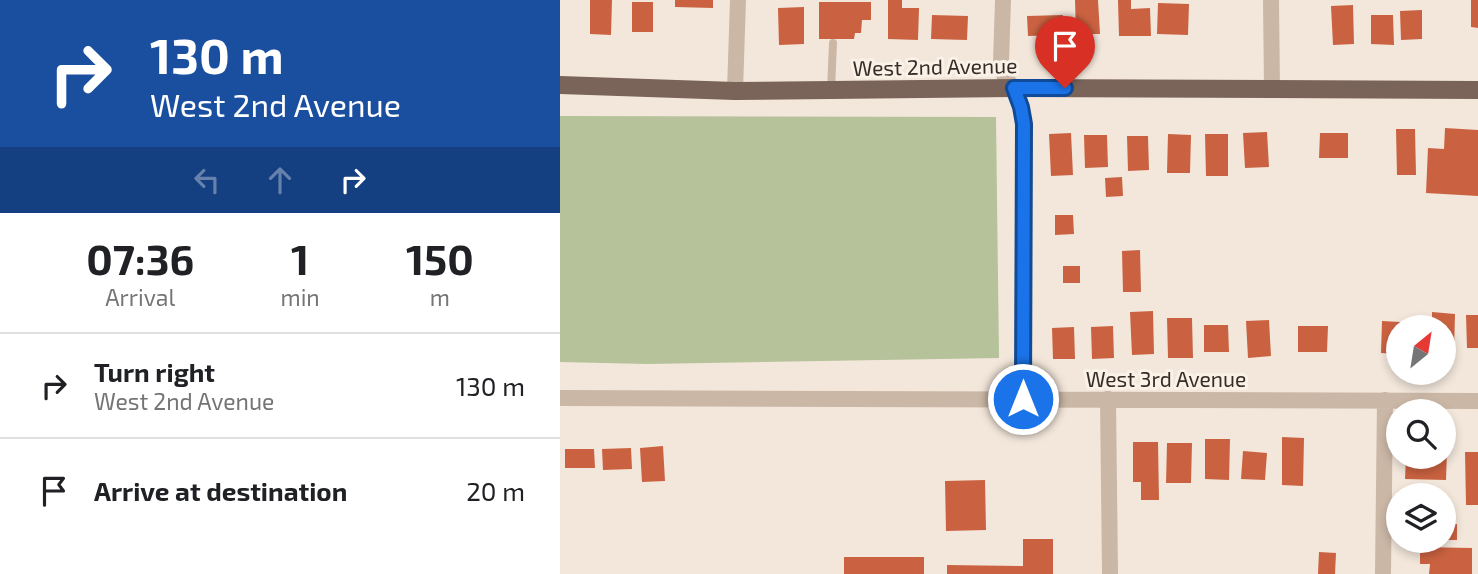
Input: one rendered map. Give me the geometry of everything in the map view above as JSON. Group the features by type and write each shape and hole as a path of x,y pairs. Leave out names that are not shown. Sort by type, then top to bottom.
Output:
{"main road":[{"name":"West 2nd Avenue","path":"560,85 735,91 1014,88 1478,90"}],"street":[{"path":"735,91 738,0"},
{"path":"1003,0 1001,63 1005,78 1014,88 1024,124 1023,399"},
{"path":"1271,0 1272,88"},
{"name":"West 3rd Avenue","path":"560,398 1478,401"},
{"path":"1108,399 1110,574"},
{"path":"1383,574 1385,400"}],"lane":[{"path":"831,90 832,43"}],"green space":[{"path":"560,116 996,117 999,358 647,364 560,362"}],"building":[{"path":"590,0 612,0 611,35 590,34"},
{"path":"675,0 713,0 713,8 675,7"},
{"path":"888,0 902,0 902,8 919,8 918,40 888,39"},
{"path":"1075,0 1098,0 1100,34 1076,34"},
{"path":"1118,0 1131,0 1131,9 1150,8 1151,36 1119,36"},
{"path":"1471,0 1478,0 1478,28 1471,27"},
{"path":"632,2 653,2 653,32 632,32"},
{"path":"819,2 871,2 871,20 862,20 861,33 855,33 854,39 819,39"},
{"path":"1158,3 1189,4 1188,35 1157,34"},
{"path":"1353,5 1354,44 1333,45 1331,6"},
{"path":"804,7 804,44 779,45 778,8"},
{"path":"1422,10 1422,39 1401,40 1400,11"},
{"path":"932,15 968,16 967,40 931,39"},
{"path":"1063,15 1064,35 1028,36 1027,16"},
{"path":"1371,15 1393,15 1394,45 1371,44"},
{"path":"1445,128 1478,130 1478,196 1426,193 1428,148 1444,149"},
{"path":"1396,129 1415,129 1416,175 1397,175"},
{"path":"1267,132 1269,167 1245,168 1243,133"},
{"path":"1071,133 1073,175 1051,176 1049,134"},
{"path":"1320,133 1348,133 1348,158 1319,158"},
{"path":"1168,134 1191,135 1190,173 1167,173"},
{"path":"1205,134 1228,134 1228,176 1206,176"},
{"path":"1084,135 1107,135 1108,167 1085,168"},
{"path":"1127,136 1148,136 1149,170 1128,171"},
{"path":"1122,177 1123,196 1106,197 1105,178"},
{"path":"1055,215 1073,215 1074,234 1055,235"},
{"path":"1140,250 1141,292 1123,292 1122,251"},
{"path":"1063,266 1080,266 1080,283 1063,283"},
{"path":"1153,311 1154,354 1132,355 1130,312"},
{"path":"1432,312 1455,314 1455,315 1432,315"},
{"path":"1466,315 1478,315 1478,348 1467,348"},
{"path":"1167,318 1192,318 1193,358 1168,358"},
{"path":"1269,320 1271,356 1248,358 1246,321"},
{"path":"1382,321 1386,321 1386,353 1381,353"},
{"path":"1204,325 1228,325 1229,352 1204,352"},
{"path":"1113,326 1114,358 1092,359 1091,327"},
{"path":"1298,326 1328,326 1327,352 1298,352"},
{"path":"1074,327 1075,359 1053,359 1052,328"},
{"path":"1282,437 1304,438 1303,486 1282,485"},
{"path":"1205,439 1230,439 1229,480 1205,479"},
{"path":"1133,442 1158,442 1159,500 1141,500 1141,482 1133,482"},
{"path":"1167,443 1192,443 1191,483 1166,483"},
{"path":"663,446 665,481 642,482 640,448"},
{"path":"631,448 632,469 603,470 602,449"},
{"path":"565,449 594,449 595,468 565,468"},
{"path":"1243,451 1267,453 1265,480 1241,479"},
{"path":"1465,452 1478,452 1478,505 1466,505"},
{"path":"1405,469 1446,469 1446,480 1405,479"},
{"path":"985,480 986,530 946,531 945,481"},
{"path":"1023,539 1053,539 1053,574 947,574 947,565 1023,566"},
{"path":"1456,548 1472,548 1472,574 1429,574 1430,564 1420,564 1420,553 1456,553"},
{"path":"1319,552 1336,553 1335,574 1318,574"},
{"path":"844,557 924,557 924,574 844,574"}],"route":[{"path":"1023,399 1024,124 1014,88 1065,88"}]}
